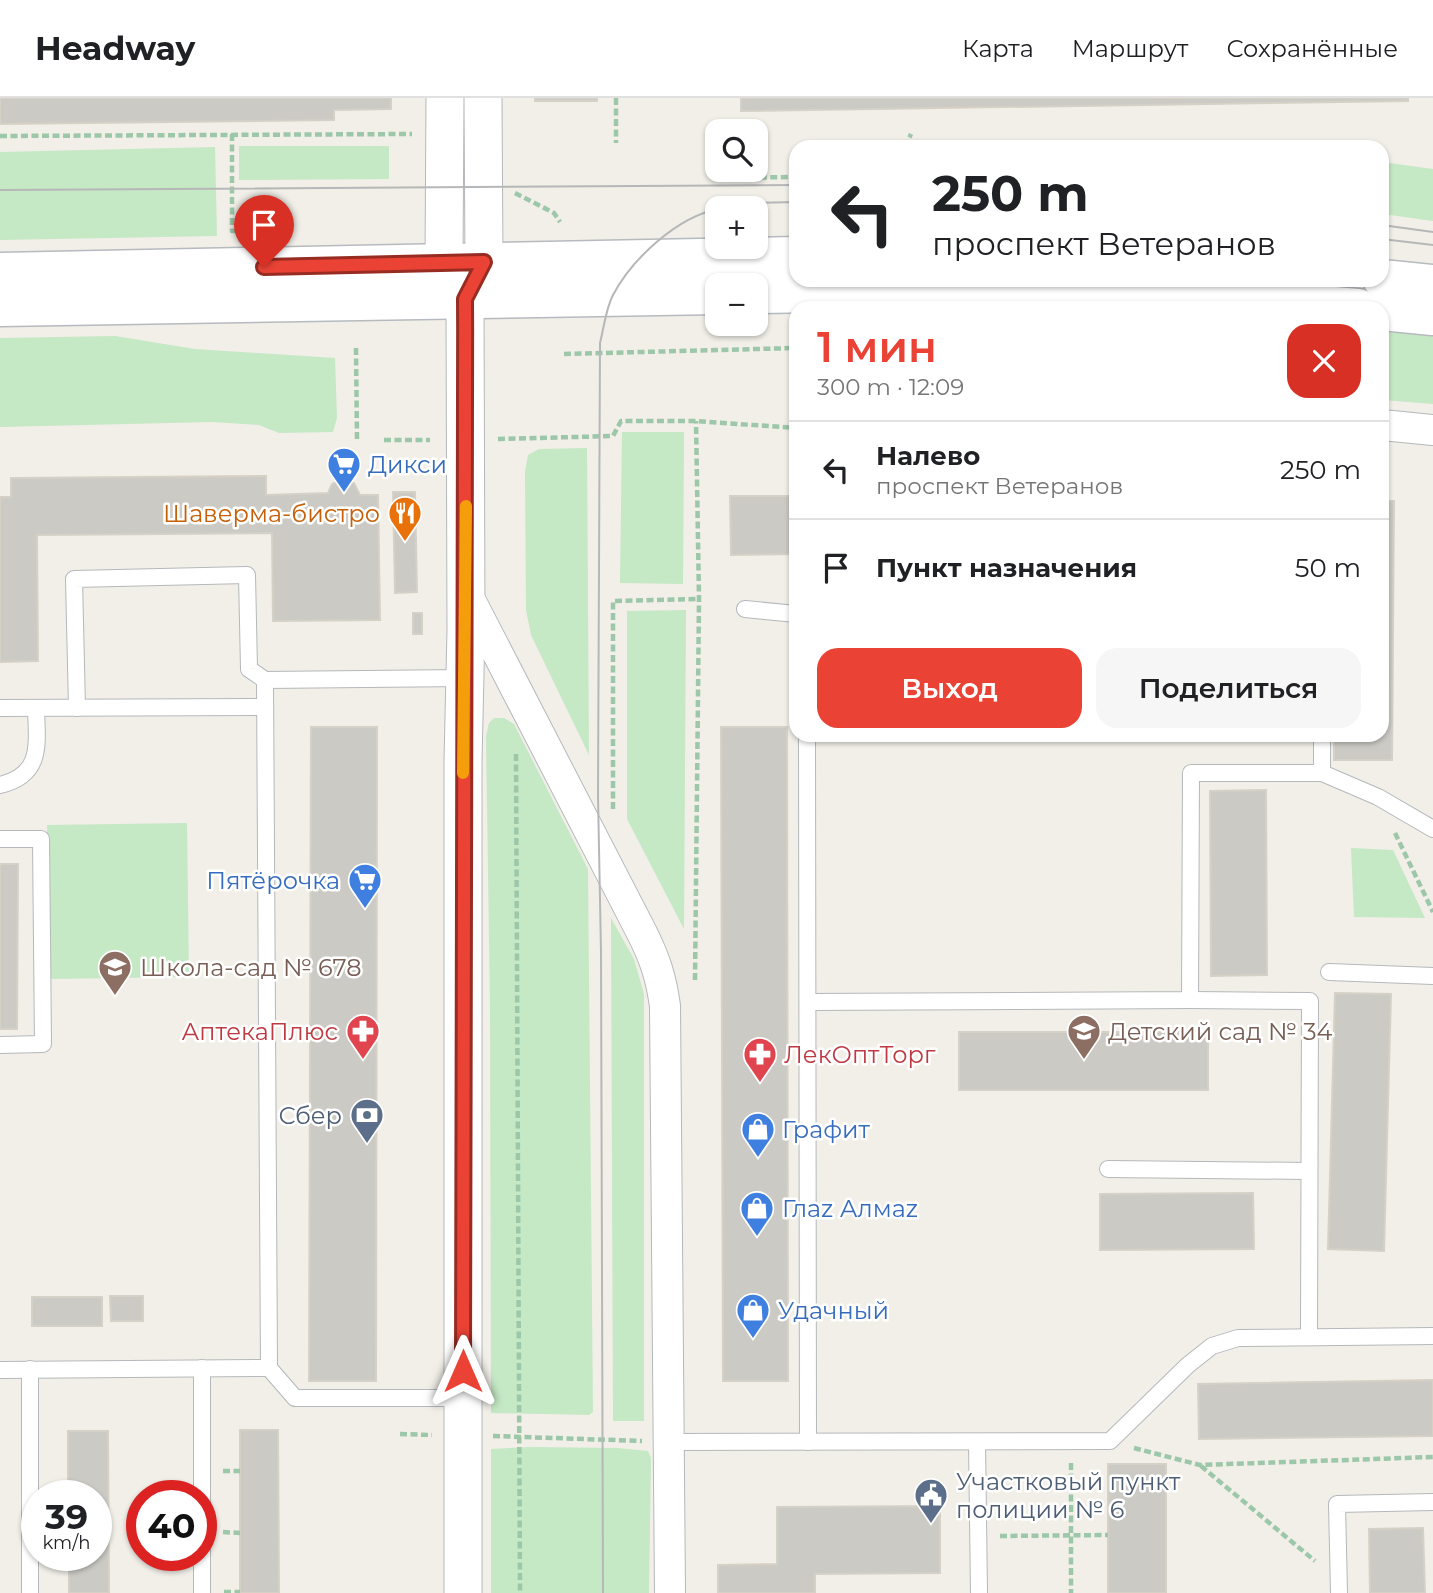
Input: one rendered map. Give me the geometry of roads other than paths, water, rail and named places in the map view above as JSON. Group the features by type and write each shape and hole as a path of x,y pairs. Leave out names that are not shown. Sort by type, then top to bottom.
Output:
{"main road":[{"path":"0,272 789,256"},
{"path":"1389,280 1433,284"},
{"path":"768,294 919,299 1111,288 1272,301"},
{"path":"0,307 705,295"},
{"path":"1389,312 1433,316"}],"street":[{"path":"445,98 444,263 465,299"},
{"path":"463,1593 465,299 484,262 483,98"},
{"path":"1389,426 1433,430"},
{"path":"466,592 660,974 665,1006 670,1593"}],"lane":[{"path":"77,708 74,579 247,575 249,669 265,680 465,678"},
{"path":"745,609 789,613"},
{"path":"265,680 269,1368 295,1398 463,1398"},
{"path":"0,708 264,707"},
{"path":"0,785 19,779 33,764 37,748 36,708"},
{"path":"807,742 807,1442"},
{"path":"1322,742 1322,773"},
{"path":"1190,1000 1191,773 1322,773 1378,797 1433,829"},
{"path":"0,839 41,839 43,1044 0,1045"},
{"path":"1329,972 1433,976"},
{"path":"808,1002 1310,1001 1309,1336"},
{"path":"1108,1169 1308,1171"},
{"path":"667,1442 1110,1441 1188,1365 1212,1346 1238,1338 1433,1336"},
{"path":"202,1368 202,1593"},
{"path":"0,1370 269,1368"},
{"path":"30,1369 30,1593"},
{"path":"977,1442 979,1593"},
{"path":"1339,1587 1337,1504 1433,1502"}],"tram line":[{"path":"0,190 789,185"},
{"path":"768,203 789,202"},
{"path":"603,1593 598,796 600,343 611,300 621,281 657,242 672,230 705,213"},
{"path":"1389,226 1433,232"},
{"path":"1389,240 1433,245"}],"place":[{"name":"Дикси","path":"344,494"},
{"name":"Шаверма-бистро","path":"405,543"},
{"name":"Пятёрочка","path":"365,910"},
{"name":"Школа-сад № 678","path":"115,997"},
{"name":"АптекаПлюс","path":"363,1061"},
{"name":"Детский сад № 34","path":"1084,1061"},
{"name":"ЛекОптТорг","path":"760,1084"},
{"name":"Сбер","path":"367,1145"},
{"name":"Графит","path":"758,1159"},
{"name":"Глаz Алмаz","path":"757,1238"},
{"name":"Удачный","path":"753,1340"},
{"name":"Участковый пункт полиции № 6","path":"931,1525"}]}
